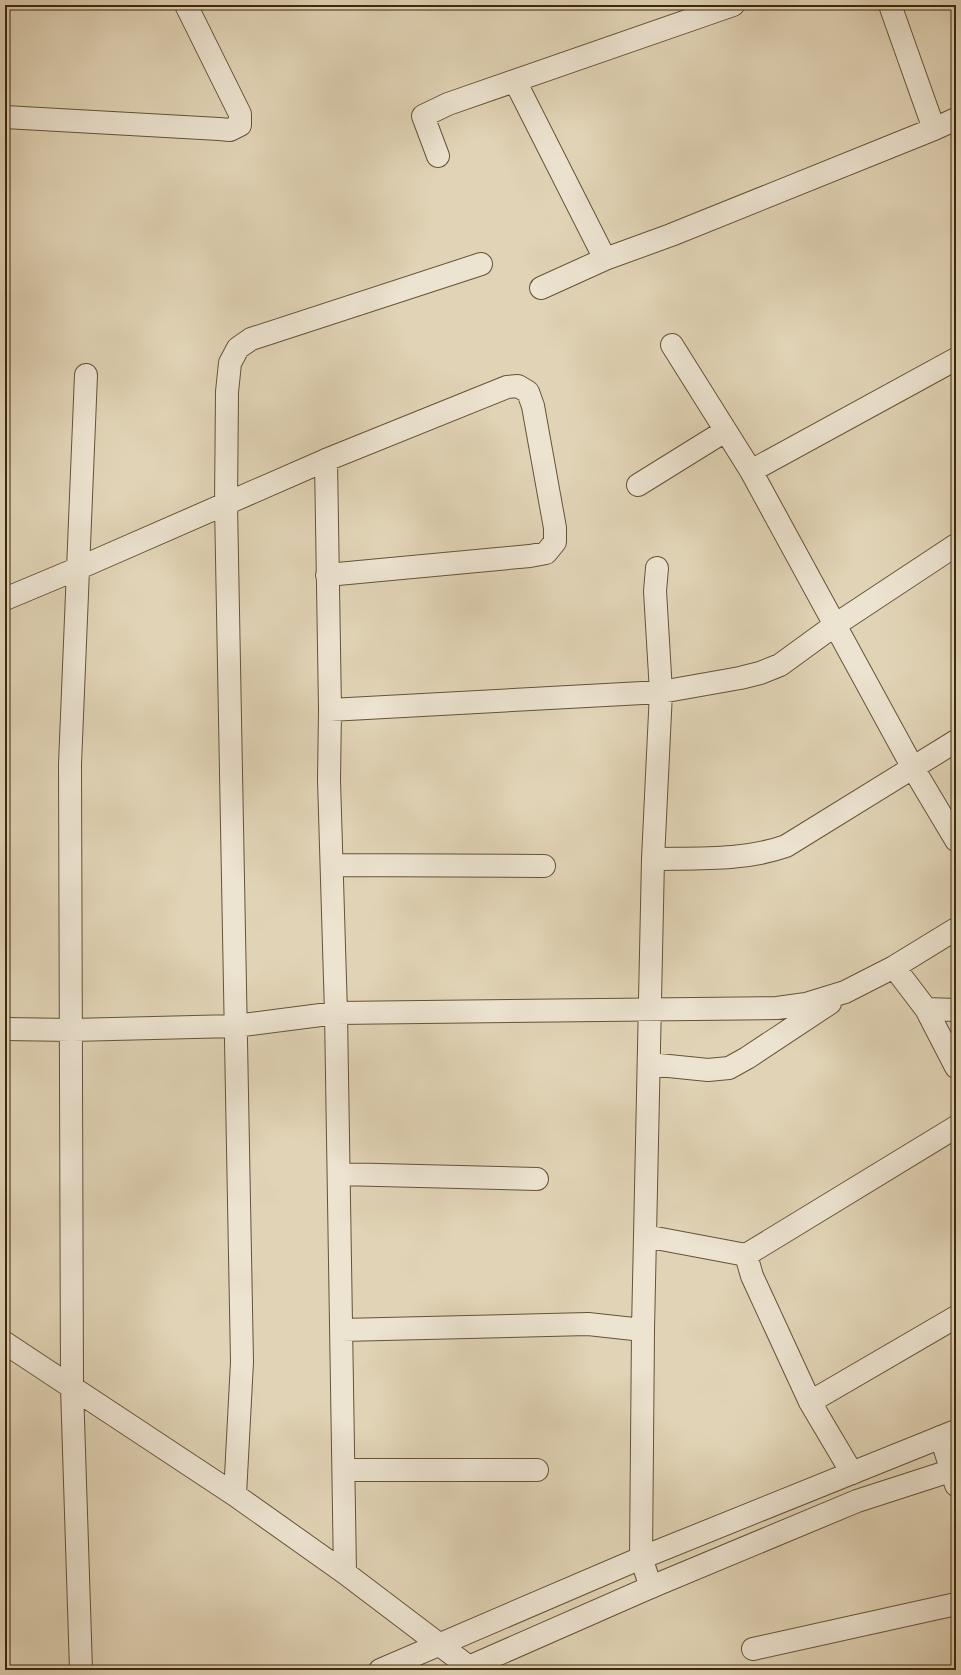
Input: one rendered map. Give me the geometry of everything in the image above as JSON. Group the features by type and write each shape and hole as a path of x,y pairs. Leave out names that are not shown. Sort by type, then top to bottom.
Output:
{"street":[{"path":"5,117 230,130 240,125 240,114 186,5"},
{"path":"438,156 423,116 448,104 733,5"},
{"path":"890,5 934,129"},
{"path":"515,81 605,259"},
{"path":"541,288 605,259 678,232 956,119"},
{"path":"235,1495 242,1362 226,504 227,392 230,363 238,348 251,339 481,264"},
{"path":"672,346 751,471 913,768 956,840"},
{"path":"751,471 956,359"},
{"path":"81,1670 72,1388 70,764 86,376"},
{"path":"5,599 326,460 507,387 518,386 528,392 533,406 555,528 555,542 546,553 530,556 327,575"},
{"path":"638,485 725,431"},
{"path":"326,460 330,710 329,780 336,1013 342,1330 344,1573"},
{"path":"330,710 661,692 760,673 780,665 834,624 956,545"},
{"path":"651,1587 641,1558 643,1330 653,859 661,692 655,591 657,568"},
{"path":"653,859 750,856 786,846 956,741"},
{"path":"332,865 544,866"},
{"path":"649,1064 708,1070 729,1068 747,1058 845,992 894,967 956,929"},
{"path":"894,967 926,1009 956,1067"},
{"path":"5,1029 72,1030 235,1026 336,1013 777,1008 806,1004 845,992"},
{"path":"926,1009 956,1010"},
{"path":"645,1236 746,1255 956,1127"},
{"path":"339,1174 537,1179"},
{"path":"746,1255 752,1276 810,1402 852,1473"},
{"path":"810,1402 956,1317"},
{"path":"342,1330 588,1324 643,1330"},
{"path":"5,1343 235,1495 440,1644 466,1668 651,1587 857,1501 955,1475 949,1434 641,1558 440,1644 380,1670"},
{"path":"344,1470 537,1470"},
{"path":"752,1649 956,1604"}]}
